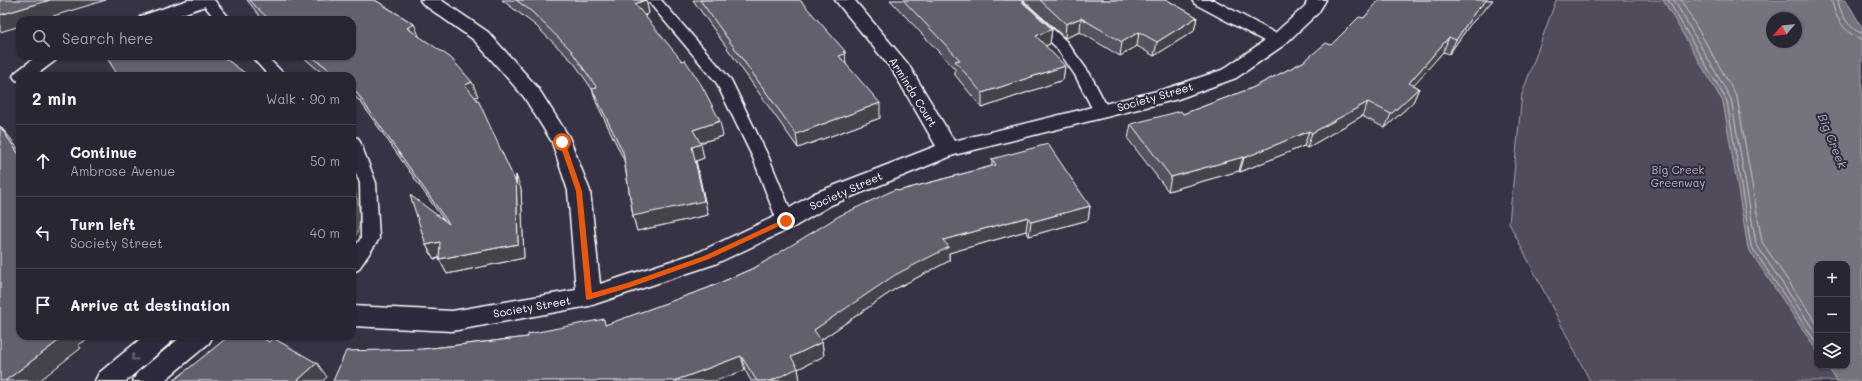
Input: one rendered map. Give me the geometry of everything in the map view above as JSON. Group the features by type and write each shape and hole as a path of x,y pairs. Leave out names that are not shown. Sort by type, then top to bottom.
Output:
{"street":[{"path":"159,16 206,0"},
{"path":"429,0 481,36 532,93 562,142 579,191 588,297"},
{"name":"Arminda Court","path":"844,0 901,68 949,149"},
{"path":"1201,0 1277,41"},
{"name":"Society Street","path":"356,316 452,321 588,297 629,285 707,258 786,221 823,199 923,158 949,149 1171,94 1229,74 1277,41 1312,9 1317,0"},
{"path":"28,72 44,60"},
{"path":"108,381 157,340"},
{"path":"146,381 195,340"}],"lane":[{"path":"206,0 220,16"},
{"path":"654,0 723,80 761,158 786,221"},
{"path":"1013,0 1061,44 1082,74 1102,112"},
{"path":"262,60 274,72"},
{"path":"356,152 368,183 370,239 356,260"}],"green space":[{"name":"Big Creek Greenway","path":"1556,0 1745,0 1766,33 1766,48 1778,48 1862,137 1862,381 1590,381 1509,223 1522,94"},
{"path":"356,197 360,212 356,235"}],"water":[{"name":"Big Creek","path":"1663,0 1846,0 1862,27 1862,381 1837,381 1829,369 1850,369 1850,261 1814,261 1814,347 1748,248 1723,102"}],"building":[{"path":"0,0 50,0 0,15"},
{"path":"250,0 375,0 414,24 407,28 451,58 472,82 465,85 479,102 516,183 516,175 518,244 439,259 440,242 426,245 410,195 449,224 356,92 356,72 333,72 316,60 356,60 356,16 266,16"},
{"path":"516,0 645,0 635,4 682,61 685,60 702,86 720,121 693,130 701,144 692,147 704,201 633,216 623,152 592,89 597,88 570,49 531,11"},
{"path":"700,0 800,0 845,51 843,52 845,54 839,56 880,103 796,134"},
{"path":"903,0 1020,0 1052,29 1036,36 1065,66 982,93 955,61 960,60"},
{"path":"1040,0 1167,0 1197,17 1157,42 1139,32 1122,42 1081,18 1066,24"},
{"path":"1379,0 1487,0 1475,12 1456,40 1449,37 1409,83 1419,88 1391,114 1368,102 1312,133 1309,131 1244,158 1243,157 1171,177 1131,124 1181,111 1183,114 1252,88 1303,62 1326,43 1331,45 1359,17 1364,18"},
{"path":"108,60 227,60 244,72 116,72"},
{"path":"0,126 16,150 16,340 60,340 5,381 0,381"},
{"path":"1048,144 1090,206 1031,222 1028,217 943,240 949,247 895,275 814,330 822,342 791,357 798,368 771,381 757,381 741,356 674,381 333,381 346,351 423,349 528,337 528,334 604,319 605,325 708,288 756,267 839,216 896,189 898,191 996,165 992,159"},
{"path":"224,340 266,340 269,342 271,340 277,340 317,363 297,381 173,381"}],"route":[{"path":"562,142 579,191 588,297 629,285 707,258 786,221"}]}
